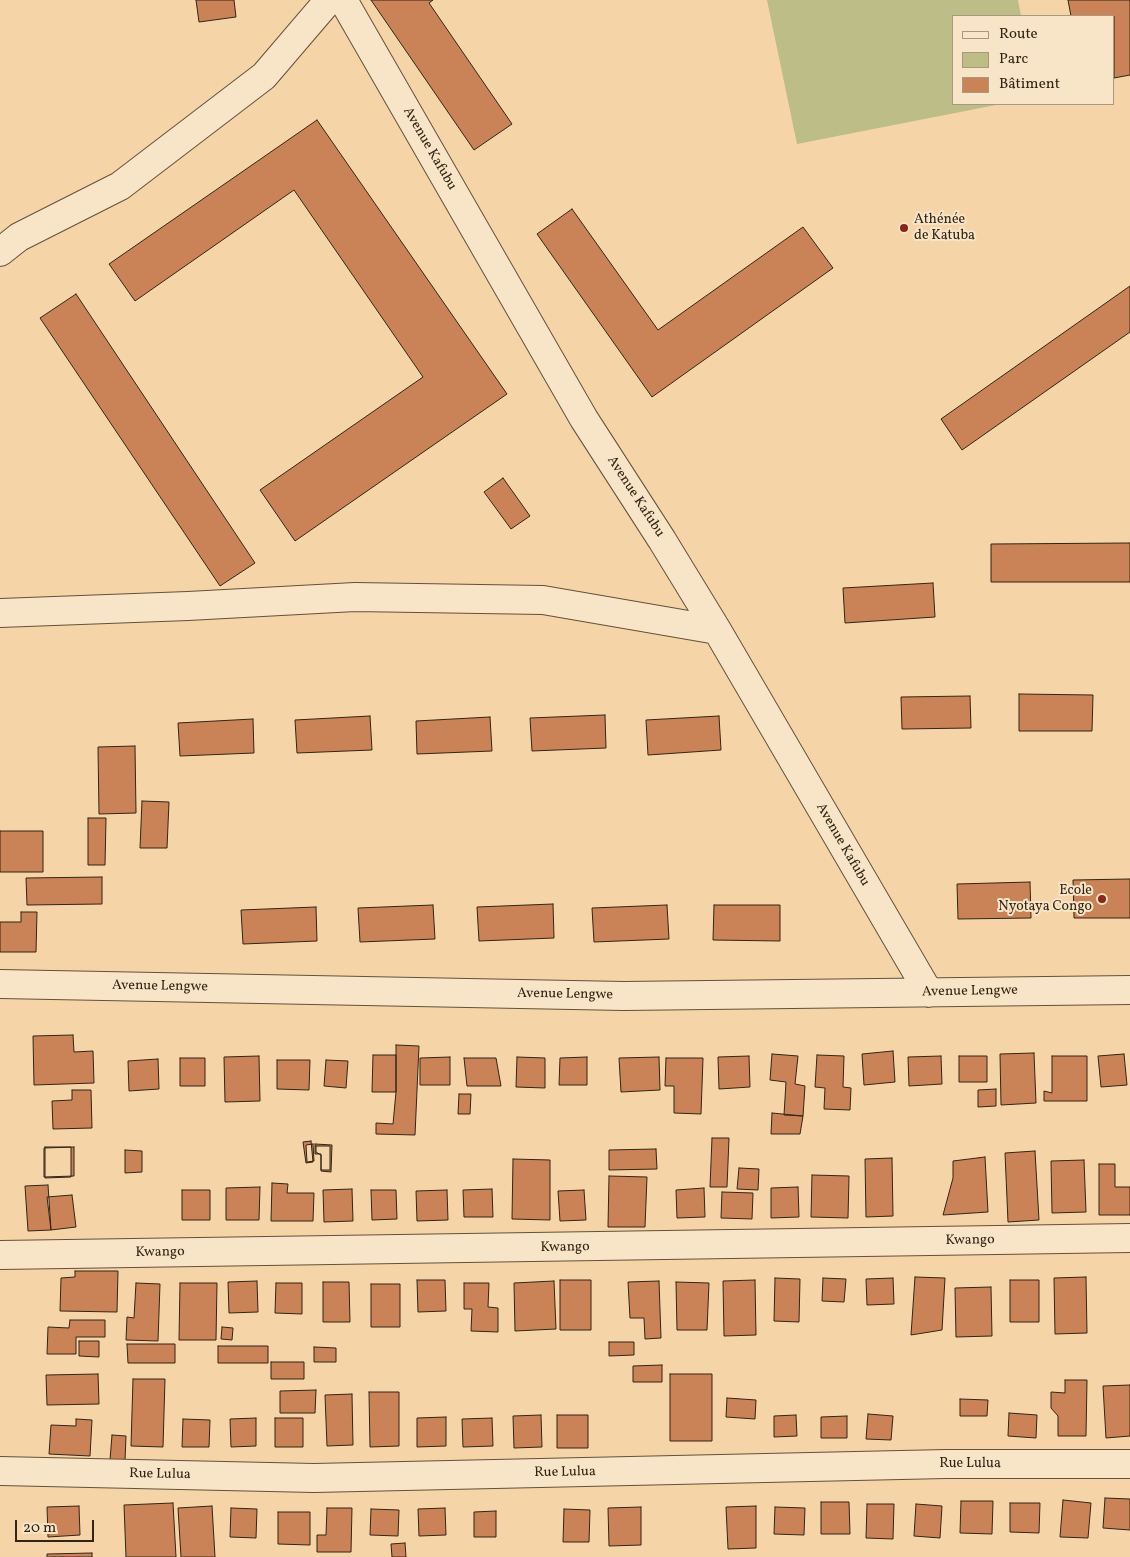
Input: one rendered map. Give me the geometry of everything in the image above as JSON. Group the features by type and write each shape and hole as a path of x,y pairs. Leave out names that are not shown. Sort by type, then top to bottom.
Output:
{"street":[{"path":"0,252 19,237 128,181 264,76 329,0"},
{"name":"Avenue Kafubu","path":"343,0 584,419 717,630 929,993"},
{"path":"0,612 188,606 355,597 543,600 717,630"},
{"name":"Avenue Lengwe","path":"0,984 624,996 1130,990"},
{"name":"Kwango","path":"0,1255 1130,1238"},
{"name":"Rue Lulua","path":"0,1471 314,1478 946,1464 1130,1464"}],"green space":[{"path":"767,0 1018,0 1021,15 952,15 952,105 996,105 797,144"}],"building":[{"path":"196,0 234,0 236,17 199,22"},
{"path":"371,0 433,0 429,3 512,124 474,150"},
{"path":"1068,0 1130,0 1130,75 1115,78 1115,15 1071,15"},
{"path":"317,120 507,394 295,541 260,490 423,377 294,190 135,301 109,264"},
{"path":"572,209 658,330 803,227 833,268 652,397 537,234"},
{"path":"1130,286 1130,332 962,450 941,419"},
{"path":"76,294 255,563 220,586 40,318"},
{"path":"503,478 530,516 511,529 484,492"},
{"path":"1130,543 1130,582 991,582 991,544"},
{"path":"933,583 935,617 845,623 843,588"},
{"path":"1019,694 1093,695 1092,731 1019,731"},
{"path":"970,696 971,728 902,729 901,697"},
{"path":"605,715 606,748 532,751 530,718"},
{"path":"370,716 372,750 297,753 295,720"},
{"path":"719,716 721,750 648,755 646,720"},
{"path":"490,717 492,751 417,754 416,721"},
{"path":"253,719 254,753 180,756 178,723"},
{"path":"135,746 136,813 99,814 98,747"},
{"path":"142,801 169,802 167,848 140,848"},
{"path":"88,818 106,818 105,865 88,865"},
{"path":"0,831 43,831 43,872 0,872"},
{"path":"102,877 102,904 27,905 26,878"},
{"name":"Ecole Nyotaya Congo","path":"1130,879 1130,918 1074,918 1073,880"},
{"path":"1030,882 1031,918 958,919 957,884"},
{"path":"553,904 554,938 479,941 477,907"},
{"path":"433,905 435,939 360,942 358,908"},
{"path":"667,905 669,939 594,942 592,908"},
{"path":"714,905 780,905 780,941 713,940"},
{"path":"316,907 317,941 243,944 241,910"},
{"path":"21,912 37,912 36,952 0,952 0,922 21,922"},
{"path":"73,1035 74,1052 93,1051 94,1083 34,1085 33,1036"},
{"path":"396,1045 419,1046 415,1135 376,1134 376,1123 393,1124 396,1092"},
{"path":"893,1051 895,1082 864,1085 862,1054"},
{"path":"1034,1053 1036,1103 1001,1105 1000,1054"},
{"path":"772,1054 798,1056 795,1084 805,1086 803,1116 784,1115 786,1082 770,1080"},
{"path":"1124,1054 1127,1085 1101,1087 1098,1056"},
{"path":"373,1055 396,1055 396,1092 372,1092"},
{"path":"817,1055 844,1056 843,1087 851,1088 850,1110 824,1109 825,1088 815,1087"},
{"path":"259,1056 260,1101 225,1102 224,1057"},
{"path":"749,1056 750,1087 719,1089 718,1057"},
{"path":"941,1056 942,1084 909,1086 908,1057"},
{"path":"959,1056 987,1056 987,1082 959,1082"},
{"path":"1052,1056 1087,1056 1087,1101 1044,1101 1044,1091 1052,1093"},
{"path":"450,1057 450,1085 420,1085 420,1058"},
{"path":"517,1057 545,1058 545,1088 516,1087"},
{"path":"587,1057 587,1085 559,1085 560,1058"},
{"path":"659,1057 660,1090 621,1092 619,1058"},
{"path":"180,1058 205,1058 205,1086 180,1086"},
{"path":"464,1058 496,1058 501,1086 467,1086"},
{"path":"666,1058 703,1058 701,1114 674,1113 674,1086 665,1086"},
{"path":"158,1059 159,1089 129,1091 128,1061"},
{"path":"277,1060 310,1060 309,1090 277,1089"},
{"path":"326,1060 348,1061 346,1088 324,1086"},
{"path":"996,1089 996,1106 978,1107 978,1090"},
{"path":"72,1090 91,1090 92,1128 53,1129 52,1101 72,1100"},
{"path":"459,1094 471,1094 470,1114 458,1114"},
{"path":"772,1113 803,1116 800,1134 771,1134"},
{"path":"712,1138 729,1138 727,1187 710,1187"},
{"path":"311,1141 313,1162 306,1163 303,1142"},
{"path":"313,1144 314,1161 307,1162 306,1145"},
{"path":"315,1144 332,1145 331,1172 321,1171 321,1154 315,1154"},
{"path":"316,1146 330,1146 330,1170 321,1170 321,1155 316,1152"},
{"path":"45,1147 71,1147 71,1177 45,1178"},
{"path":"74,1147 74,1176 44,1177 44,1148"},
{"path":"656,1149 657,1169 609,1170 609,1150"},
{"path":"125,1150 142,1151 142,1172 125,1173"},
{"path":"1035,1151 1039,1220 1008,1222 1005,1153"},
{"path":"985,1157 988,1212 943,1215 953,1178 953,1161"},
{"path":"892,1158 893,1216 866,1217 865,1159"},
{"path":"513,1159 550,1160 550,1220 512,1219"},
{"path":"1084,1160 1086,1212 1052,1213 1051,1161"},
{"path":"1099,1164 1115,1164 1115,1187 1130,1187 1130,1215 1099,1215"},
{"path":"739,1168 759,1169 758,1190 737,1189"},
{"path":"812,1175 849,1176 848,1218 811,1217"},
{"path":"609,1176 647,1177 645,1227 608,1227"},
{"path":"272,1183 288,1184 287,1193 314,1193 313,1221 271,1221"},
{"path":"48,1185 51,1230 28,1231 25,1186"},
{"path":"260,1187 259,1220 226,1220 226,1188"},
{"path":"798,1187 799,1217 771,1218 771,1188"},
{"path":"704,1188 705,1217 677,1218 676,1190"},
{"path":"352,1189 353,1221 324,1222 323,1190"},
{"path":"492,1189 493,1217 464,1217 463,1190"},
{"path":"182,1190 210,1190 210,1220 182,1220"},
{"path":"371,1190 396,1190 397,1219 372,1220"},
{"path":"447,1190 448,1220 417,1221 416,1191"},
{"path":"584,1190 586,1220 560,1221 558,1191"},
{"path":"722,1192 753,1193 752,1219 721,1218"},
{"path":"72,1195 76,1227 51,1230 47,1197"},
{"path":"75,1271 118,1271 117,1312 60,1311 61,1278 75,1277"},
{"path":"915,1277 945,1278 942,1330 911,1335"},
{"path":"1086,1277 1087,1333 1055,1334 1054,1278"},
{"path":"775,1278 800,1279 799,1322 774,1321"},
{"path":"823,1278 846,1279 844,1302 822,1301"},
{"path":"893,1278 894,1304 867,1305 866,1279"},
{"path":"417,1280 445,1280 446,1311 418,1312"},
{"path":"560,1280 591,1280 591,1330 560,1330"},
{"path":"755,1280 756,1335 724,1336 723,1281"},
{"path":"1010,1280 1039,1280 1039,1322 1010,1322"},
{"path":"257,1281 258,1312 229,1313 228,1282"},
{"path":"554,1281 556,1329 515,1331 514,1283"},
{"path":"659,1281 661,1338 645,1339 644,1318 630,1318 628,1282"},
{"path":"323,1282 349,1282 350,1322 323,1322"},
{"path":"676,1282 709,1283 707,1330 677,1330"},
{"path":"136,1283 160,1284 158,1341 126,1340 127,1317 134,1318"},
{"path":"180,1283 217,1283 216,1340 179,1340"},
{"path":"276,1283 302,1283 302,1314 275,1313"},
{"path":"464,1283 489,1283 488,1307 498,1308 498,1332 471,1331 472,1309 464,1309"},
{"path":"371,1284 400,1284 400,1327 371,1327"},
{"path":"991,1287 992,1336 956,1337 955,1288"},
{"path":"70,1320 105,1320 105,1337 76,1337 76,1354 47,1354 48,1327 69,1328"},
{"path":"222,1327 233,1328 232,1340 221,1339"},
{"path":"79,1341 99,1341 99,1357 79,1356"},
{"path":"609,1342 634,1342 634,1355 609,1356"},
{"path":"127,1344 175,1344 175,1363 128,1363"},
{"path":"218,1346 268,1346 268,1363 218,1363"},
{"path":"314,1347 336,1348 336,1362 314,1362"},
{"path":"271,1362 304,1362 304,1379 271,1379"},
{"path":"662,1365 662,1382 633,1382 633,1366"},
{"path":"98,1374 99,1404 47,1405 46,1375"},
{"path":"670,1374 712,1374 712,1441 670,1441"},
{"path":"133,1379 165,1379 163,1447 131,1446"},
{"path":"1065,1380 1087,1380 1086,1436 1058,1436 1058,1416 1051,1408 1051,1392 1065,1393"},
{"path":"1130,1385 1130,1436 1106,1438 1103,1386"},
{"path":"316,1390 315,1413 280,1413 280,1391"},
{"path":"369,1392 399,1392 399,1446 370,1447"},
{"path":"352,1394 353,1445 327,1446 325,1395"},
{"path":"727,1398 756,1400 755,1419 726,1417"},
{"path":"960,1399 988,1400 987,1416 960,1416"},
{"path":"1009,1413 1037,1415 1036,1438 1008,1436"},
{"path":"868,1414 893,1416 891,1440 866,1439"},
{"path":"541,1415 542,1447 514,1448 513,1416"},
{"path":"557,1415 588,1415 588,1448 557,1448"},
{"path":"796,1415 797,1436 774,1437 774,1416"},
{"path":"847,1416 847,1438 821,1438 821,1417"},
{"path":"446,1417 446,1446 417,1447 417,1418"},
{"path":"256,1418 256,1446 231,1447 230,1419"},
{"path":"275,1418 303,1418 303,1447 275,1447"},
{"path":"492,1418 493,1446 463,1447 462,1419"},
{"path":"76,1419 92,1420 90,1456 49,1454 51,1425 76,1426"},
{"path":"183,1419 210,1420 209,1447 182,1447"},
{"path":"112,1435 126,1436 125,1461 110,1460"},
{"path":"1105,1498 1130,1499 1130,1530 1103,1528"},
{"path":"1063,1500 1091,1503 1088,1538 1060,1537"},
{"path":"961,1501 993,1501 992,1534 960,1533"},
{"path":"821,1502 849,1502 850,1534 821,1534"},
{"path":"173,1503 176,1557 126,1557 124,1505"},
{"path":"1010,1503 1040,1503 1039,1533 1010,1532"},
{"path":"867,1504 894,1504 893,1539 866,1538"},
{"path":"916,1504 942,1506 940,1538 914,1536"},
{"path":"79,1506 80,1535 48,1537 47,1507"},
{"path":"212,1506 215,1557 181,1557 178,1508"},
{"path":"756,1506 756,1548 728,1549 726,1507"},
{"path":"641,1507 641,1545 609,1546 608,1508"},
{"path":"775,1507 805,1508 804,1535 774,1534"},
{"path":"231,1508 257,1509 256,1538 230,1537"},
{"path":"327,1508 352,1508 351,1552 317,1552 317,1535 326,1535"},
{"path":"445,1508 446,1535 419,1536 418,1509"},
{"path":"371,1509 399,1510 398,1536 370,1535"},
{"path":"564,1509 590,1510 589,1542 563,1542"},
{"path":"496,1511 496,1537 474,1537 474,1512"},
{"path":"278,1512 310,1512 310,1545 278,1544"},
{"path":"405,1543 406,1557 392,1557 391,1544"},
{"path":"92,1553 92,1557 47,1557 47,1554"}],"place":[{"name":"Athénée de Katuba","path":"904,228"},
{"name":"Ecole Nyotaya Congo","path":"1102,899"}]}
